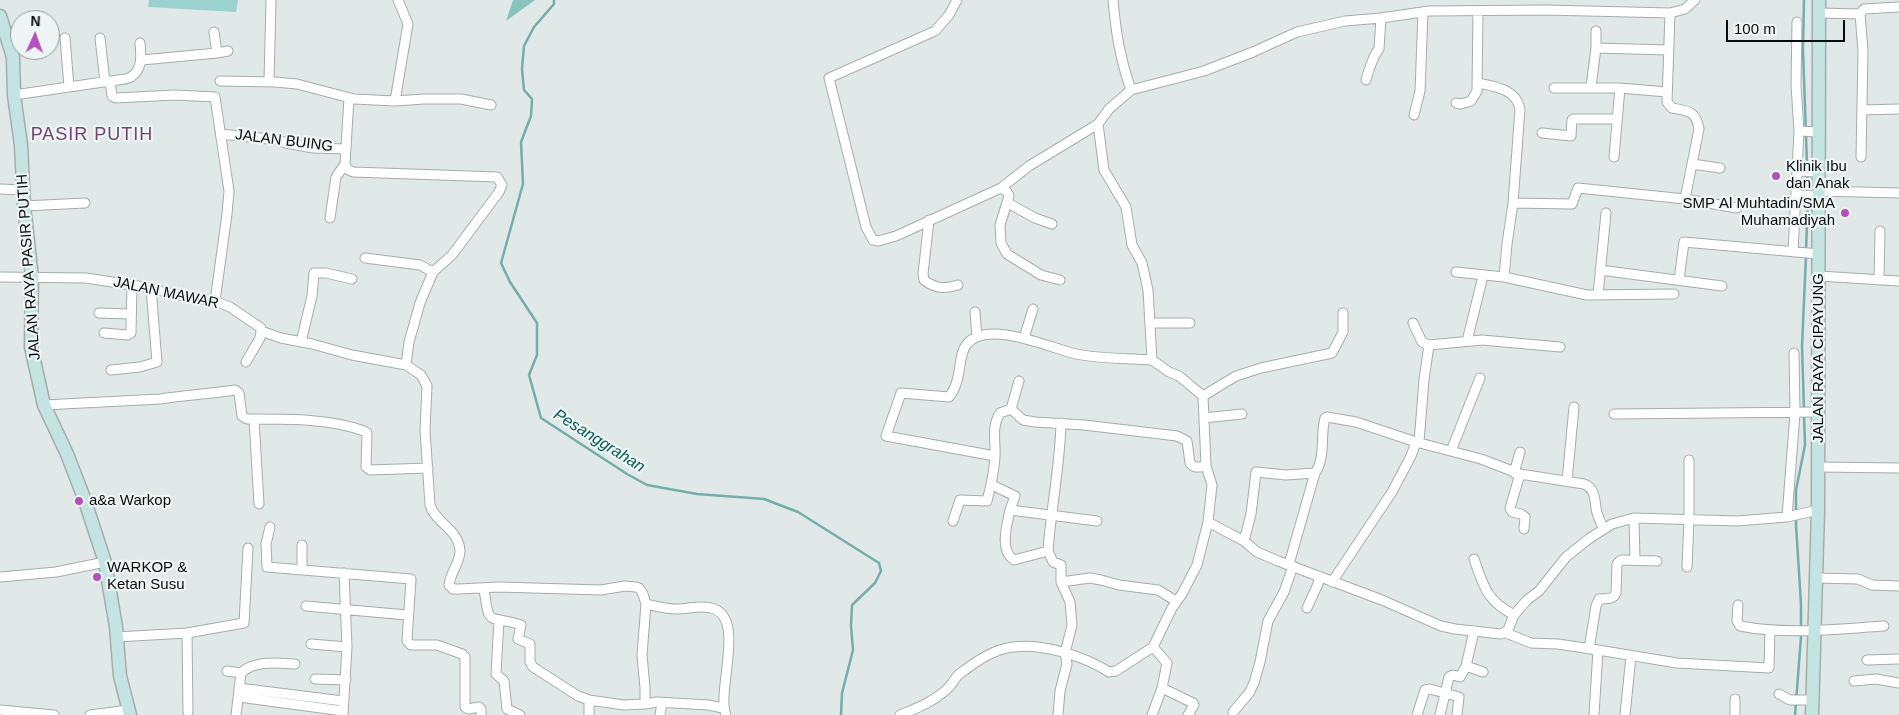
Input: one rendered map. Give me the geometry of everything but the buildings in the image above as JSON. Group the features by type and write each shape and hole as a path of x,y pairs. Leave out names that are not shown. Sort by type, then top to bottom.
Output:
{"street":[{"path":"269,82 271,0"},
{"path":"395,101 408,24 398,0"},
{"path":"957,0 935,32 829,78 866,227 873,240 878,241 896,236 1001,188 1029,166 1098,124 1109,109 1131,90 1204,71 1254,52 1297,32 1345,21 1423,12 1546,10 1670,13 1685,9 1695,0"},
{"path":"1113,0 1117,42 1131,90"},
{"path":"1446,0 1446,11"},
{"path":"1546,0 1546,10"},
{"path":"1819,6 1860,14"},
{"name":"JALAN RAYA CIPAYUNG","path":"1812,715 1801,700 1816,578 1818,510 1815,412 1819,276 1815,172 1819,6"},
{"path":"1860,157 1863,51 1860,14 1864,9 1899,7"},
{"path":"1456,103 1461,104 1471,101 1477,91 1478,11"},
{"path":"1414,114 1420,91 1423,12"},
{"path":"1670,13 1667,102 1672,108 1689,111 1697,120 1699,129 1685,199"},
{"name":"JALAN RAYA PASIR PUTIH","path":"0,16 13,56 14,94 21,145 24,206 32,277 31,347 44,405 67,454 105,562 120,676 130,712"},
{"path":"1366,80 1372,67 1374,53 1379,49 1381,18"},
{"path":"1797,22 1796,85 1801,131 1797,252"},
{"path":"1591,87 1596,48 1596,31"},
{"path":"214,32 217,53"},
{"path":"65,38 68,87"},
{"path":"100,38 107,82 112,96 116,98 175,95 215,97 229,191 215,301"},
{"path":"14,94 130,78 142,60 140,43"},
{"path":"1596,48 1668,50"},
{"path":"142,60 228,52"},
{"path":"220,81 297,84 349,98 395,101 462,99 491,105"},
{"path":"1478,83 1497,87 1513,95 1518,100 1520,109 1513,203 1504,277"},
{"path":"1554,88 1620,88 1667,92"},
{"path":"1614,157 1620,88"},
{"path":"349,98 345,164 347,169 353,172 478,175 497,177 502,185 499,192 452,255 433,272 420,303 409,342 406,365 422,375 427,386 426,430 430,505 432,513 449,528 457,540 460,550 455,567 450,575 449,585 453,589 468,587 601,590 625,586 638,588 643,594 646,604 642,655 645,704"},
{"path":"1862,110 1899,109"},
{"path":"1542,133 1571,136 1573,119 1617,119"},
{"path":"1098,124 1104,170 1126,207 1132,245 1142,263 1148,290 1152,360"},
{"path":"1801,131 1816,131"},
{"name":"JALAN BUING","path":"221,134 278,140 313,148 346,149"},
{"path":"330,218 336,177 345,164"},
{"path":"1692,164 1720,168"},
{"path":"1799,171 1815,172"},
{"path":"0,188 23,190"},
{"path":"1001,188 1009,194 1008,203 1000,224 1003,249 1007,254 1041,275 1060,280"},
{"path":"1513,203 1572,204 1578,188 1685,199 1737,208"},
{"path":"1798,195 1899,193"},
{"path":"24,206 84,203"},
{"path":"1008,203 1035,218 1052,224"},
{"path":"1598,295 1606,213"},
{"path":"930,220 923,274 924,280 932,286 945,288 958,285"},
{"path":"1879,280 1880,230"},
{"path":"1679,280 1684,242 1817,254"},
{"path":"365,258 420,266 433,272"},
{"path":"1600,270 1722,286"},
{"path":"1456,272 1504,277 1587,295 1674,294"},
{"path":"301,342 312,296 314,273 326,273 352,279"},
{"path":"1467,342 1483,276"},
{"path":"1819,276 1899,281"},
{"name":"JALAN MAWAR","path":"0,277 86,278 132,284 173,294 215,301 230,307 261,328 261,331 281,338 352,355 406,365"},
{"path":"104,333 128,335 131,333 132,284"},
{"path":"111,370 140,367 157,362 151,288"},
{"path":"1024,338 1033,309"},
{"path":"975,312 976,337"},
{"path":"99,313 130,314"},
{"path":"1203,396 1236,376 1332,352 1343,332 1343,313"},
{"path":"1151,323 1190,323"},
{"path":"1413,323 1422,342 1429,345 1482,340 1560,348"},
{"path":"246,362 260,338 261,331"},
{"path":"900,715 930,703 948,688 959,674 992,653 1013,647 1039,648 1065,653 1113,672 1153,647 1197,565 1208,522 1212,484 1206,466 1203,396 1179,376 1152,360 1075,354 1024,338 986,335 976,337 965,346 959,379 950,396 946,398 901,393 886,436 995,456"},
{"path":"1332,582 1392,492 1418,442 1429,345"},
{"path":"1793,516 1798,413 1794,353"},
{"path":"1451,451 1480,378"},
{"path":"1011,409 1019,381"},
{"path":"44,405 160,399 178,395 194,396 235,390 239,393 242,416 247,419 298,419 360,429 367,433 366,467 368,469 428,468"},
{"path":"1567,481 1574,407"},
{"path":"953,521 960,500 987,501 992,485 995,456 994,426 1000,413 1011,409"},
{"path":"1011,409 1022,420 1138,431 1184,438 1187,441 1192,466 1196,468 1206,466"},
{"path":"1614,414 1815,412"},
{"path":"1204,418 1242,414"},
{"path":"1233,714 1254,683 1268,621 1284,592 1315,473 1318,468 1323,424 1326,418 1356,422 1418,442 1481,459 1517,474 1590,486 1594,494 1597,514 1604,529"},
{"path":"254,419 259,504"},
{"path":"1058,715 1060,691 1067,664 1065,653 1072,625 1069,598 1061,582 1061,565 1053,562 1048,551 1050,516 1060,453 1061,424"},
{"path":"1520,452 1510,508 1512,512 1521,514 1525,518 1524,529"},
{"path":"1687,567 1689,460"},
{"path":"1818,467 1899,468"},
{"path":"1244,541 1251,514 1256,472 1286,475 1315,473"},
{"path":"992,485 1015,496 1010,510 1005,546 1012,559 1020,559 1048,551"},
{"path":"1010,510 1097,521"},
{"path":"1506,633 1510,628 1514,615 1527,600 1539,591 1572,551 1612,524 1634,518 1737,520 1793,516 1818,510"},
{"path":"1634,518 1635,559"},
{"path":"1208,522 1244,541 1257,552 1376,598 1441,626 1506,633 1531,643 1677,663 1770,668 1770,630"},
{"path":"270,527 266,544 266,567 302,568 411,579 407,641 409,644 437,645 455,651 465,657 465,707 468,709 479,707 481,708 481,715"},
{"path":"302,545 302,568"},
{"path":"116,637 186,633 244,623 248,548"},
{"path":"1474,559 1483,583 1492,599 1500,607 1514,615"},
{"path":"1594,715 1593,650 1596,606 1599,599 1609,599 1615,596 1618,564 1621,560 1657,561"},
{"path":"0,576 56,572 105,562"},
{"path":"239,693 343,713 348,647 344,573"},
{"path":"1308,608 1316,590 1319,576"},
{"path":"1061,582 1090,578 1119,585 1158,590 1176,601"},
{"path":"1816,578 1858,579 1872,585 1899,586"},
{"path":"484,588 487,613 499,620 521,624 518,639 530,644 530,662 536,671 578,696 589,700 624,705 652,702 708,705 725,712 724,688 729,638 726,619 717,610 709,607 677,609 646,604"},
{"path":"1738,605 1737,621 1740,626 1770,630 1810,630 1884,626"},
{"path":"306,606 408,615"},
{"path":"499,620 496,674 504,681 507,709 520,715"},
{"path":"1440,715 1449,677 1453,675 1460,676 1466,666 1474,631"},
{"path":"186,633 188,712"},
{"path":"311,644 348,647"},
{"path":"1152,715 1162,688 1167,663 1153,647"},
{"path":"1625,715 1631,656"},
{"path":"1867,660 1899,659"},
{"path":"236,715 241,673 245,669 266,663 295,664"},
{"path":"1466,666 1483,672"},
{"path":"227,671 241,673"},
{"path":"315,679 346,680"},
{"path":"1854,681 1876,680 1899,683"},
{"path":"1162,688 1193,704 1188,715"},
{"path":"1417,715 1425,690 1430,689 1460,698 1457,715"},
{"path":"239,693 344,701"},
{"path":"1778,694 1801,700"},
{"path":"1735,699 1735,715"},
{"path":"589,700 589,715"},
{"path":"660,715 662,703"},
{"path":"0,710 54,715"},
{"path":"90,715 130,712"}],"shaded area":[{"path":"149,0 238,0 236,12 148,7"},
{"path":"513,0 535,0 506,21"}],"waterway":[{"name":"Pesanggrahan","path":"554,0 554,4 534,27 524,46 522,69 524,90 532,99 531,116 521,142 523,184 501,263 510,282 537,323 537,355 529,375 541,418 647,485 697,494 764,499 798,512 879,563 881,571 875,583 852,605 853,650 842,693 841,715"},
{"path":"1804,0 1803,50 1808,193"},
{"path":"1806,250 1808,198"},
{"path":"1804,410 1802,346 1806,256"},
{"path":"1795,715 1801,637 1796,490 1805,445 1804,415"}],"place":[{"name":"Klinik Ibu dan Anak","path":"1776,176"},
{"name":"SMP Al Muhtadin/SMA Muhamadiyah","path":"1845,213"},
{"name":"a&a Warkop","path":"79,501"},
{"name":"WARKOP & Ketan Susu","path":"97,577"}],"district":[{"name":"PASIR PUTIH","path":"92,135"}]}
